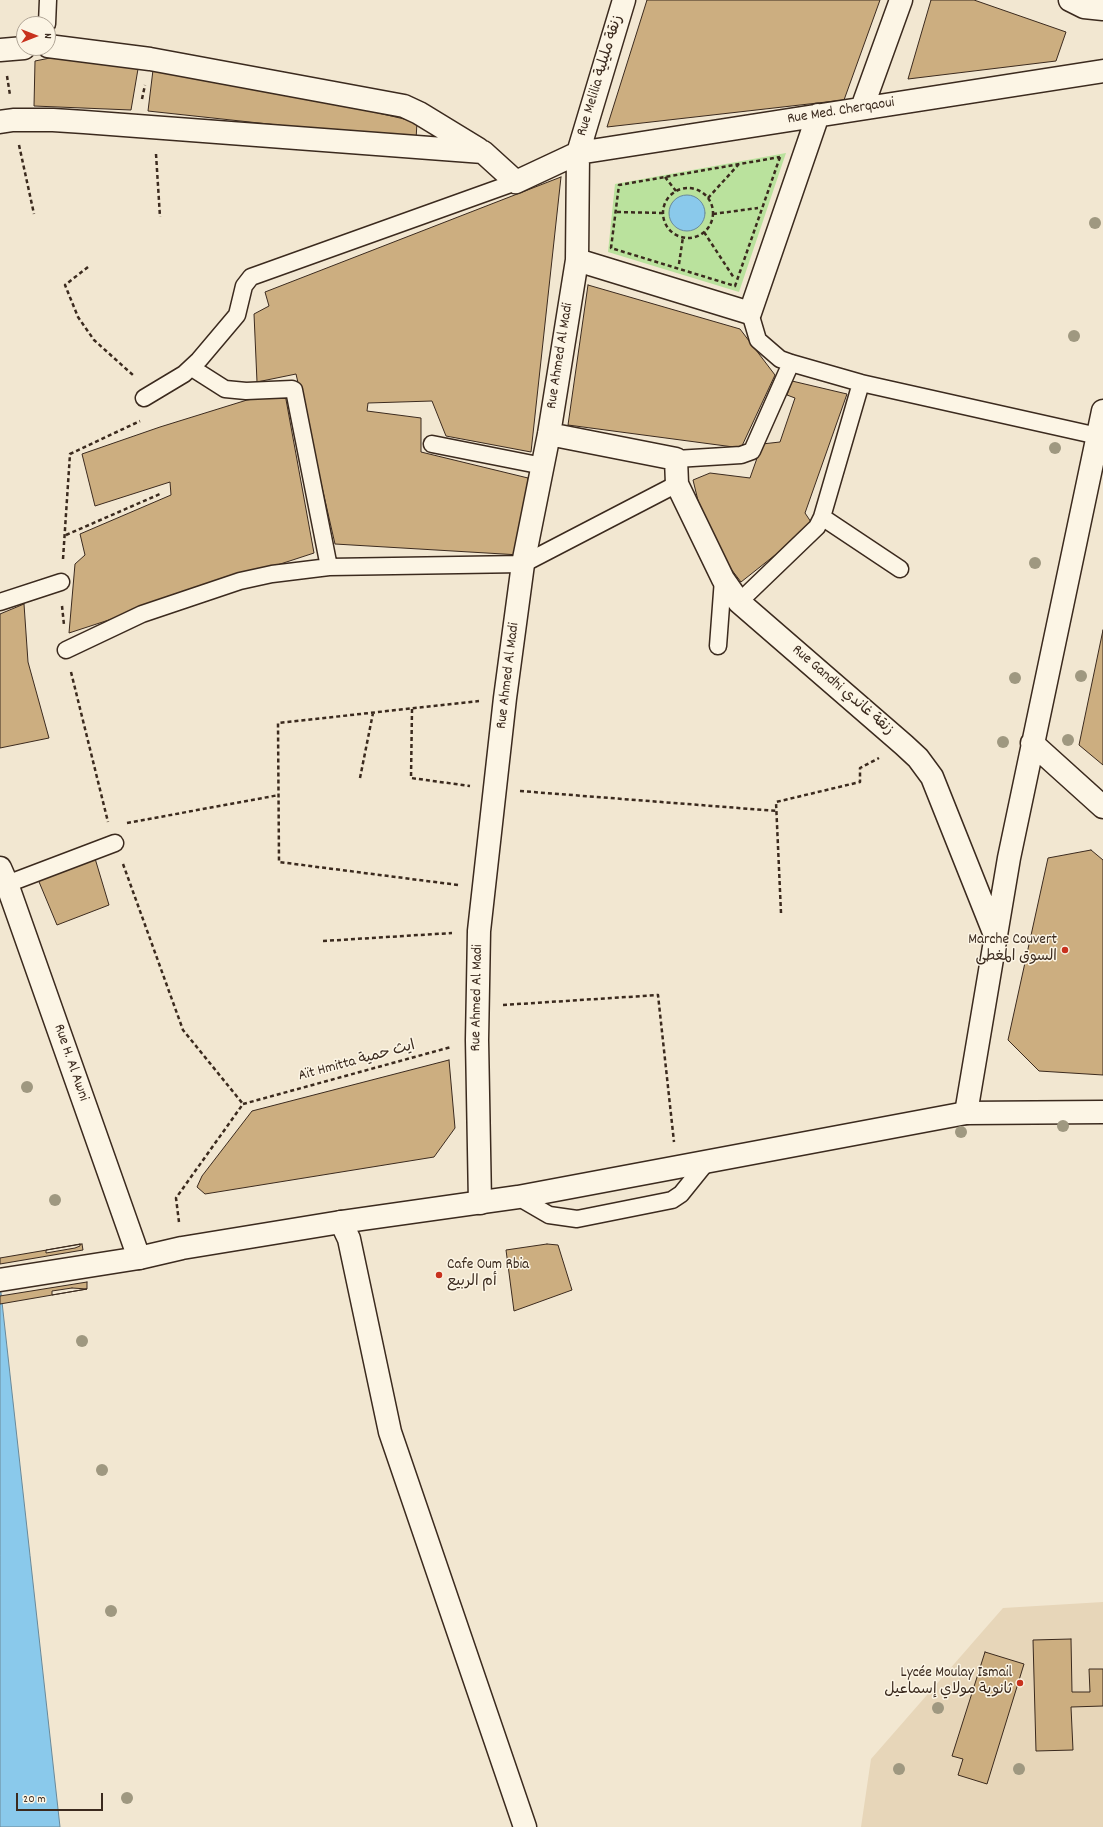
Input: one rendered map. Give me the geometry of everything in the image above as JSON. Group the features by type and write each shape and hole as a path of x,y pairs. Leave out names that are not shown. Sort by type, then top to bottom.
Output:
{"street":[{"name":"Rue Melilia زنقة مليلية","path":"578,153 624,0"},
{"path":"862,108 901,0"},
{"path":"56,47 150,59 404,106 419,113 483,152 516,182"},
{"path":"0,50 16,49"},
{"name":"Rue Med. Cherqaoui","path":"516,182 578,153 1103,71"},
{"path":"577,260 750,313 818,115"},
{"path":"0,122 13,120 53,120 483,152"},
{"name":"Rue Ahmed Al Madi","path":"480,1203 477,1040 479,931 494,789 523,564 543,466 577,260 578,153"},
{"path":"966,1113 995,935 1032,743 1103,411"},
{"path":"548,434 676,459"},
{"name":"Rue Gandhi زنقة غاندي","path":"676,459 677,484 723,580 739,602 904,745 918,758 932,777 995,935"},
{"path":"1032,743 1103,807"},
{"name":"Rue H. Al Awni","path":"4,876 139,1258"},
{"path":"0,1280 139,1258 182,1248 341,1222 518,1197 706,1163 966,1113 1103,1112"},
{"path":"341,1222 349,1239 390,1432 525,1827"}],"lane":[{"path":"47,16 48,0"},
{"path":"144,398 192,368 238,315 244,286 252,276 516,182"},
{"path":"750,313 758,340 780,359 791,363 861,383 1098,436"},
{"path":"676,459 741,455 752,451 791,363"},
{"path":"192,368 225,389 246,391 292,388 294,390 329,567"},
{"path":"739,602 817,527 822,517 861,383"},
{"path":"432,444 543,466"},
{"path":"66,650 142,614 240,581 272,574 329,567 523,564 677,484"},
{"path":"822,517 900,569"},
{"path":"718,646 723,580"},
{"path":"0,602 61,582"},
{"path":"4,876 115,843"},
{"path":"518,1197 549,1215 578,1219 672,1200 681,1194 706,1163"}],"path":[{"path":"150,59 146,126 160,217"},
{"path":"611,248 619,185 780,157"},
{"path":"708,198 739,164"},
{"path":"665,177 676,191"},
{"path":"685,188 695,189 708,198 712,206 713,214 710,224 704,232 695,236 683,237 675,234 667,227 664,205 669,197 676,191 685,188"},
{"path":"713,214 762,208"},
{"path":"617,212 664,213"},
{"path":"704,232 737,282"},
{"path":"678,268 683,237"},
{"path":"88,267 65,285 78,317 94,340 142,386 145,415 143,420 70,454 66,534 61,582 66,650 108,826 183,1030 243,1104 176,1198"},
{"path":"66,534 160,494"},
{"path":"484,888 279,862 278,723 505,698"},
{"path":"412,709 411,778 494,789 777,810"},
{"path":"360,778 373,713"},
{"path":"781,913 776,802 860,782 860,768 904,745"},
{"path":"108,826 278,795"},
{"path":"323,941 479,931"},
{"path":"478,1007 658,995 676,1168"},
{"name":"Aït Hmitta ايث حمية","path":"243,1104 477,1040"}],"shaded area":[{"name":"Lycée Moulay Ismail ثانوية مولاي إسماعيل","path":"1103,1602 1103,1827 861,1827 871,1759 1003,1608"}],"green space":[{"path":"786,153 739,292 608,252 615,184"}],"water":[{"path":"687,195 697,198 702,203 705,213 702,223 697,228 687,231 677,228 672,223 669,213 672,203 677,198"},
{"path":"0,1284 60,1827 0,1827"}],"building":[{"path":"647,0 880,0 844,100 607,127"},
{"path":"931,0 974,0 1066,32 1056,61 908,79"},
{"path":"55,57 138,69 131,110 34,106 35,61"},
{"path":"153,70 280,90 417,122 416,140 148,111"},
{"path":"561,177 531,452 446,436 432,401 368,403 367,411 421,418 421,452 528,478 520,555 335,544 296,374 257,382 254,314 269,306 265,292"},
{"path":"588,285 740,329 775,375 741,448 568,425"},
{"path":"792,381 847,394 805,513 813,525 741,582 711,543 702,517 693,480 710,473 750,478 762,444 780,442 795,398 787,395"},
{"path":"285,394 314,553 69,633 75,564 85,555 80,534 171,495 170,482 95,506 82,454 160,427 247,400"},
{"path":"24,604 28,662 49,738 0,748 0,614"},
{"path":"1103,630 1103,765 1079,745"},
{"name":"Marche Couvert السوق المغطى","path":"1091,850 1103,860 1103,1075 1039,1071 1008,1040 1048,858"},
{"path":"94,855 109,905 57,925 37,877"},
{"path":"449,1060 455,1128 434,1157 205,1194 197,1187 202,1176 252,1111"},
{"path":"80,1244 80,1246 75,1248 46,1253 46,1250"},
{"path":"82,1244 83,1250 0,1264 0,1258"},
{"path":"547,1244 558,1245 572,1290 514,1311 506,1250"},
{"path":"87,1282 87,1289 0,1304 0,1296"},
{"path":"72,1288 87,1289 52,1295 52,1291"},
{"path":"1071,1639 1072,1692 1090,1692 1089,1669 1103,1669 1103,1706 1071,1707 1073,1750 1036,1751 1033,1640"},
{"path":"985,1652 1024,1664 987,1784 958,1775 963,1759 952,1756"}],"place":[{"name":"Marche Couvert السوق المغطى","path":"1065,950"},
{"name":"Cafe Oum Rbia أم الربيع","path":"439,1275"},
{"name":"Lycée Moulay Ismail ثانوية مولاي إسماعيل","path":"1020,1683"}]}
